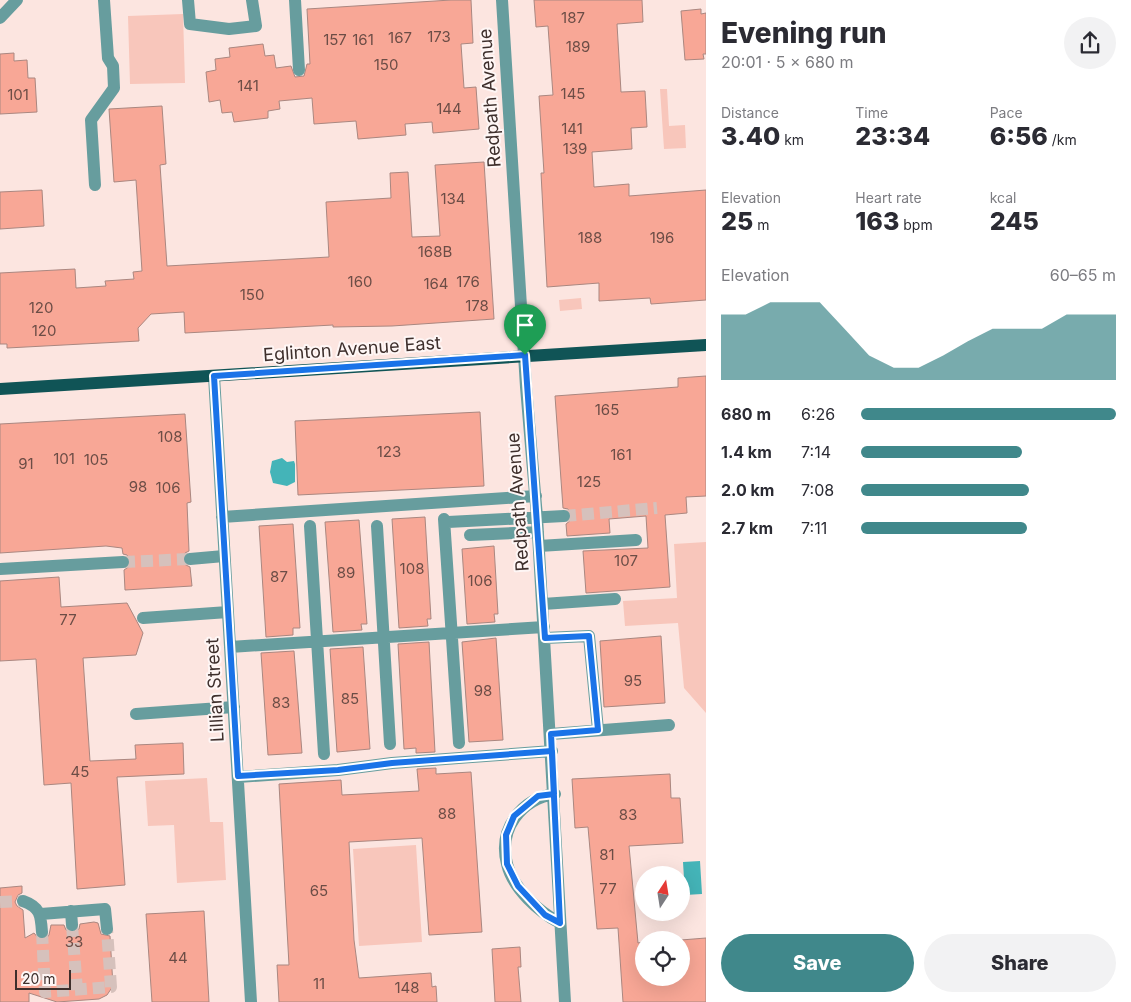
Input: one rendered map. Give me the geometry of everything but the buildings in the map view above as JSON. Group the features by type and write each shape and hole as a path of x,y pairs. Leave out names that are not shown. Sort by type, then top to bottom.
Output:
{"main road":[{"name":"Eglinton Avenue East","path":"0,389 706,344"}],"street":[{"path":"0,18 17,0"},
{"path":"94,185 91,120 114,88 113,66 108,58 104,0"},
{"path":"188,0 190,24 229,28 256,26 252,0"},
{"path":"295,0 299,70"},
{"name":"Redpath Avenue","path":"502,0 525,355 538,517 565,1002"},
{"name":"Lillian Street","path":"214,376 251,1002"},
{"path":"222,517 536,496"},
{"path":"459,743 446,521 564,516"},
{"path":"310,526 324,754"},
{"path":"377,526 382,637 390,744"},
{"path":"470,535 538,532"},
{"path":"539,546 636,540"},
{"path":"190,559 224,556"},
{"path":"0,569 123,562"},
{"path":"543,604 616,600"},
{"path":"144,618 228,612"},
{"path":"230,647 451,632 544,632 589,636 598,730"},
{"path":"136,714 234,707"},
{"path":"551,734 669,725"},
{"path":"238,776 338,770 392,763 552,751"},
{"path":"554,794 538,796 514,816 506,835 507,864 518,886 545,915 560,923"},
{"path":"23,901 33,905 41,914 42,932"},
{"path":"41,914 105,909 107,929"},
{"path":"71,912 72,925"}],"shaded area":[{"path":"183,14 185,83 130,84 128,16"},
{"path":"660,89 667,89 669,126 685,125 686,148 664,149"},
{"path":"581,298 582,309 560,311 559,300"},
{"path":"706,542 706,713 684,688 678,623 625,626 623,601 677,598 674,544"},
{"path":"207,778 210,822 223,822 226,880 177,883 174,825 148,826 145,781"},
{"path":"416,845 422,942 359,946 353,849"}],"water":[{"path":"282,458 287,462 294,461 295,464 295,482 287,486 273,483 270,472 272,461"},
{"path":"700,861 702,894 690,895 690,866 683,866 683,862"}],"tunnel":[{"path":"564,516 657,508"},
{"path":"123,562 190,559"},
{"path":"0,902 23,901"},
{"path":"72,925 77,990"},
{"path":"42,932 45,992 111,987 107,929"}],"route":[{"path":"525,355 214,376 222,517 238,776 338,770 392,763 535,753 552,751 554,794 538,796 514,816 506,835 507,864 518,886 545,915 560,923 554,794 551,734 598,730 589,636 545,638 538,517 526,387 525,355"}]}
